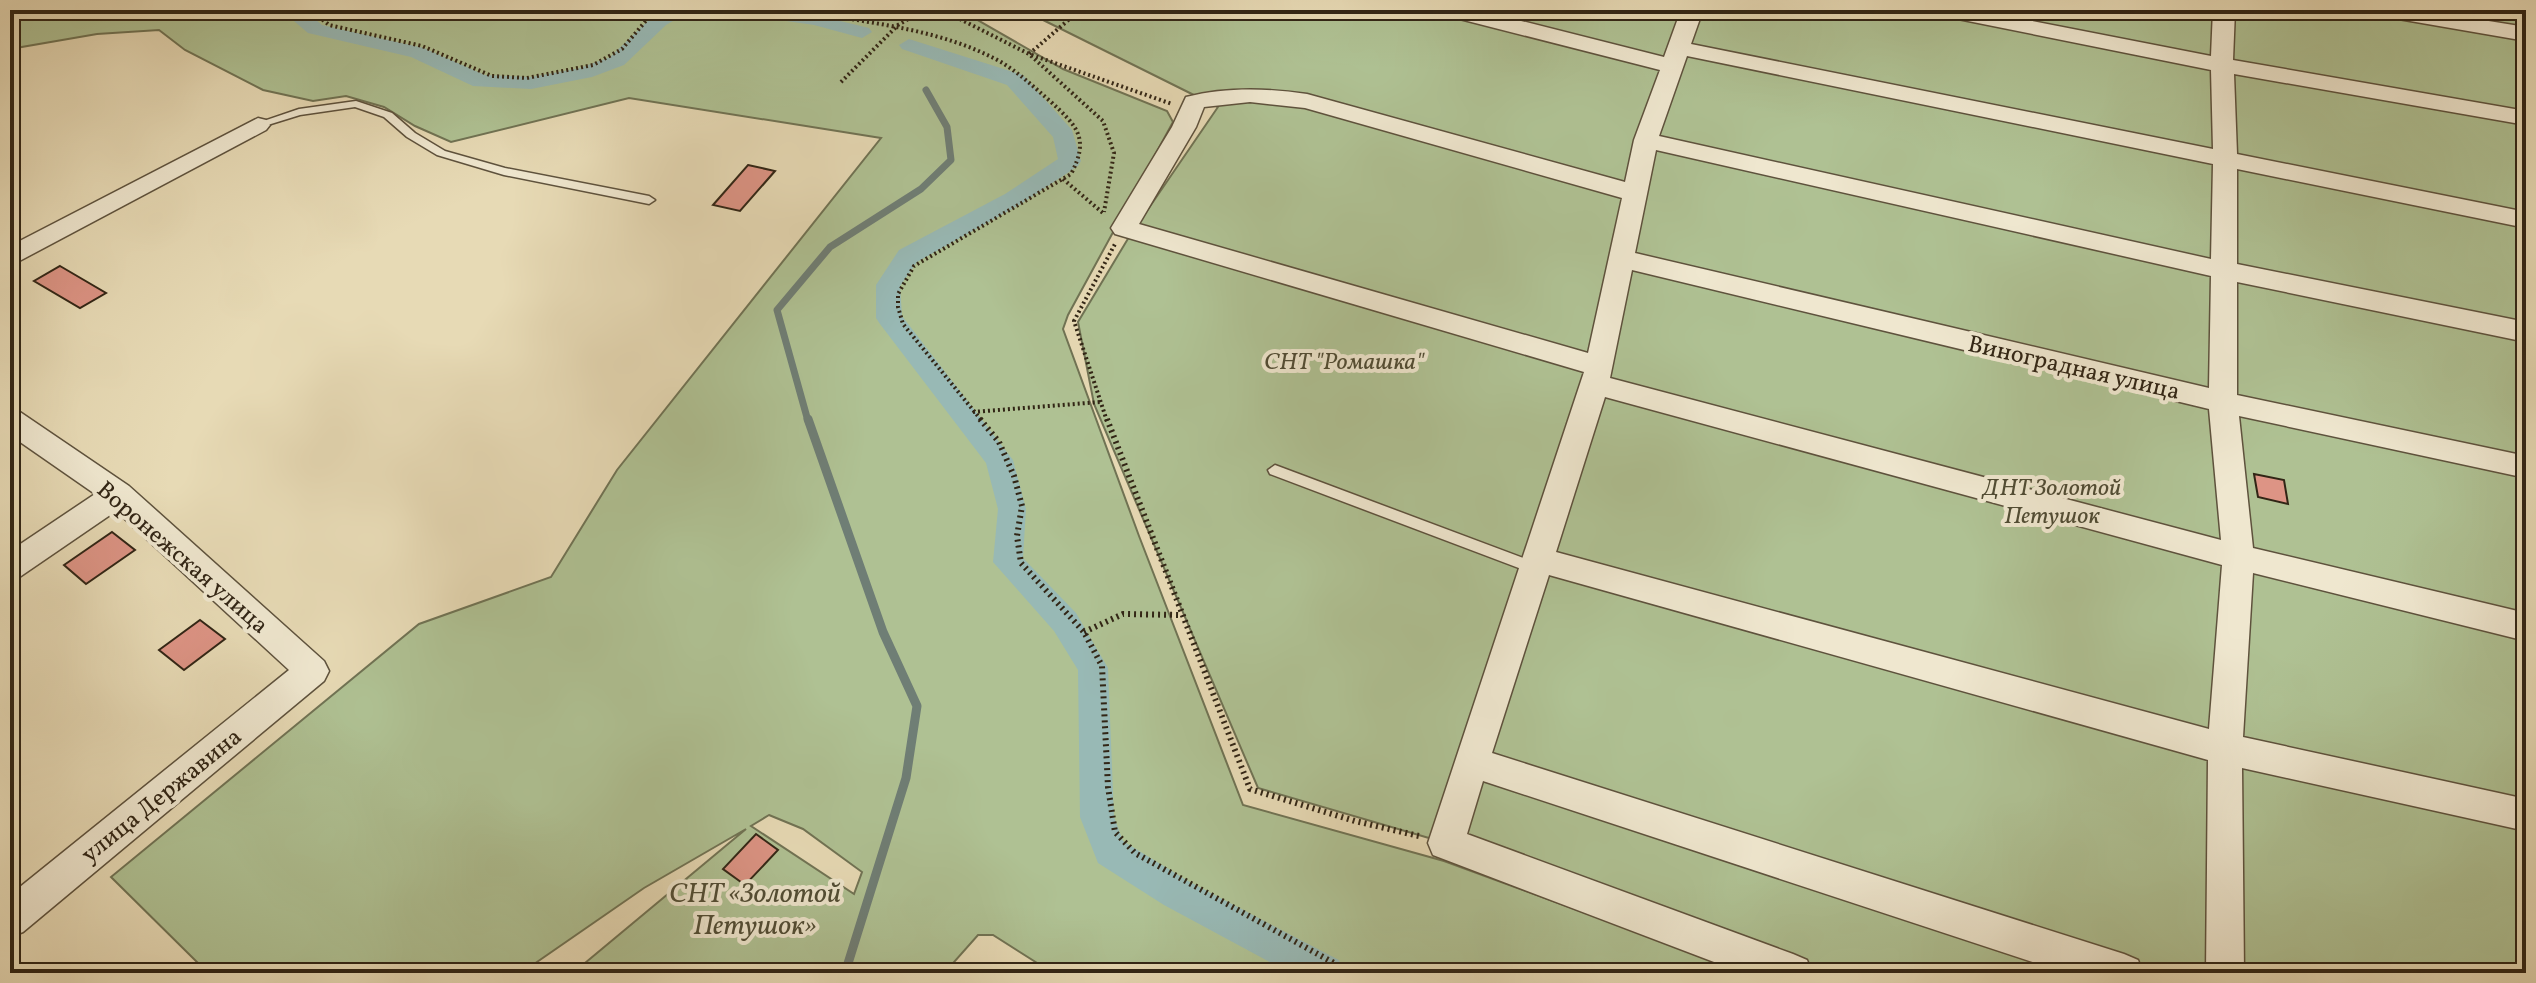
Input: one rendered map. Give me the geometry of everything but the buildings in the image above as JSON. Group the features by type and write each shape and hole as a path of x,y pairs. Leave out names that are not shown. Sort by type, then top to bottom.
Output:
{"street":[{"path":"1452,10 1675,57 2526,220"},
{"path":"1692,10 1646,140 1597,375 1446,843 1793,973"},
{"path":"1943,10 2222,65 2526,118"},
{"path":"2224,10 2223,402 2238,557 2225,749 2225,973"},
{"path":"2381,10 2526,34"},
{"path":"1634,193 1307,101 1267,94 1222,96 1194,102 1114,220 1597,375 2238,557 2526,627"},
{"path":"10,257 258,125"},
{"path":"1646,140 2223,270 2526,332"},
{"name":"Виноградная улица","path":"1623,259 2223,402 2526,467"},
{"name":"Воронежская улица","path":"10,420 118,494 312,671"},
{"path":"10,567 118,494"},
{"path":"1538,564 2225,749 2526,815"},
{"name":"улица Державина","path":"10,919 312,671"},
{"path":"1472,762 2124,973"}],"lane":[{"path":"258,125 299,112 356,104 388,115 411,135 441,153 504,171 649,200"},
{"path":"1275,470 1538,564"}],"path":[{"path":"311,10 329,25 422,46 492,76 527,78 593,65 622,49 655,10"},
{"path":"798,10 894,28 972,49 998,60 1021,75 1077,128 1083,141 1081,157 1071,174 914,266 901,283 895,305 903,324 999,442 1014,476 1022,506 1017,536 1021,563 1084,632 1102,666 1108,787 1115,832 1135,853 1352,973"},
{"path":"841,82 894,28 924,10"},
{"path":"942,10 1029,54 1192,109"},
{"path":"1029,54 1080,10"},
{"path":"1029,54 1103,121 1114,153 1114,220 1074,321 1100,402 1250,789 1355,821 1446,843"},
{"path":"1063,179 1114,220"},
{"path":"972,412 1100,402"},
{"path":"1084,632 1123,614 1181,615"}],"green space":[{"name":"СНТ «Золотой Петушок»","path":"10,10 960,10 1063,69 1167,111 1173,122 1063,329 1243,805 1444,861 1749,973 1053,973 993,935 978,935 954,962 970,973 573,973 746,829 644,888 521,973 192,973 200,965 111,877 419,624 551,577 617,470 881,138 629,98 451,142 415,126 384,107 346,96 313,101 263,90 185,50 159,30 97,34 10,49","holes":["769,815 803,829 862,872 854,894 751,826"]},
{"name":"ДНТ Золотой Петушок","path":"1023,10 2526,10 2526,973 1797,973 1446,843 1258,788 1094,404 1078,322 1129,237 1218,107"}],"waterway":[{"path":"10,16 42,10"},
{"path":"291,10 315,29 417,52 481,81 531,83 585,73 617,61 659,21 682,10"},
{"path":"751,10 816,19 862,32"},
{"path":"963,15 969,10"},
{"path":"909,45 1015,80 1064,135 1070,161 1013,199 908,256 888,285 889,318 999,460 1012,509 1008,562 1065,622 1093,668 1097,817 1110,852 1176,893 1326,973"},
{"path":"808,421 777,310 830,247 921,189 951,160 947,127 926,90"},
{"path":"808,419 883,632 917,706 906,778 845,973"}],"park label":[{"name":"СНТ \"Ромашка\"","path":"1344,361"}]}
